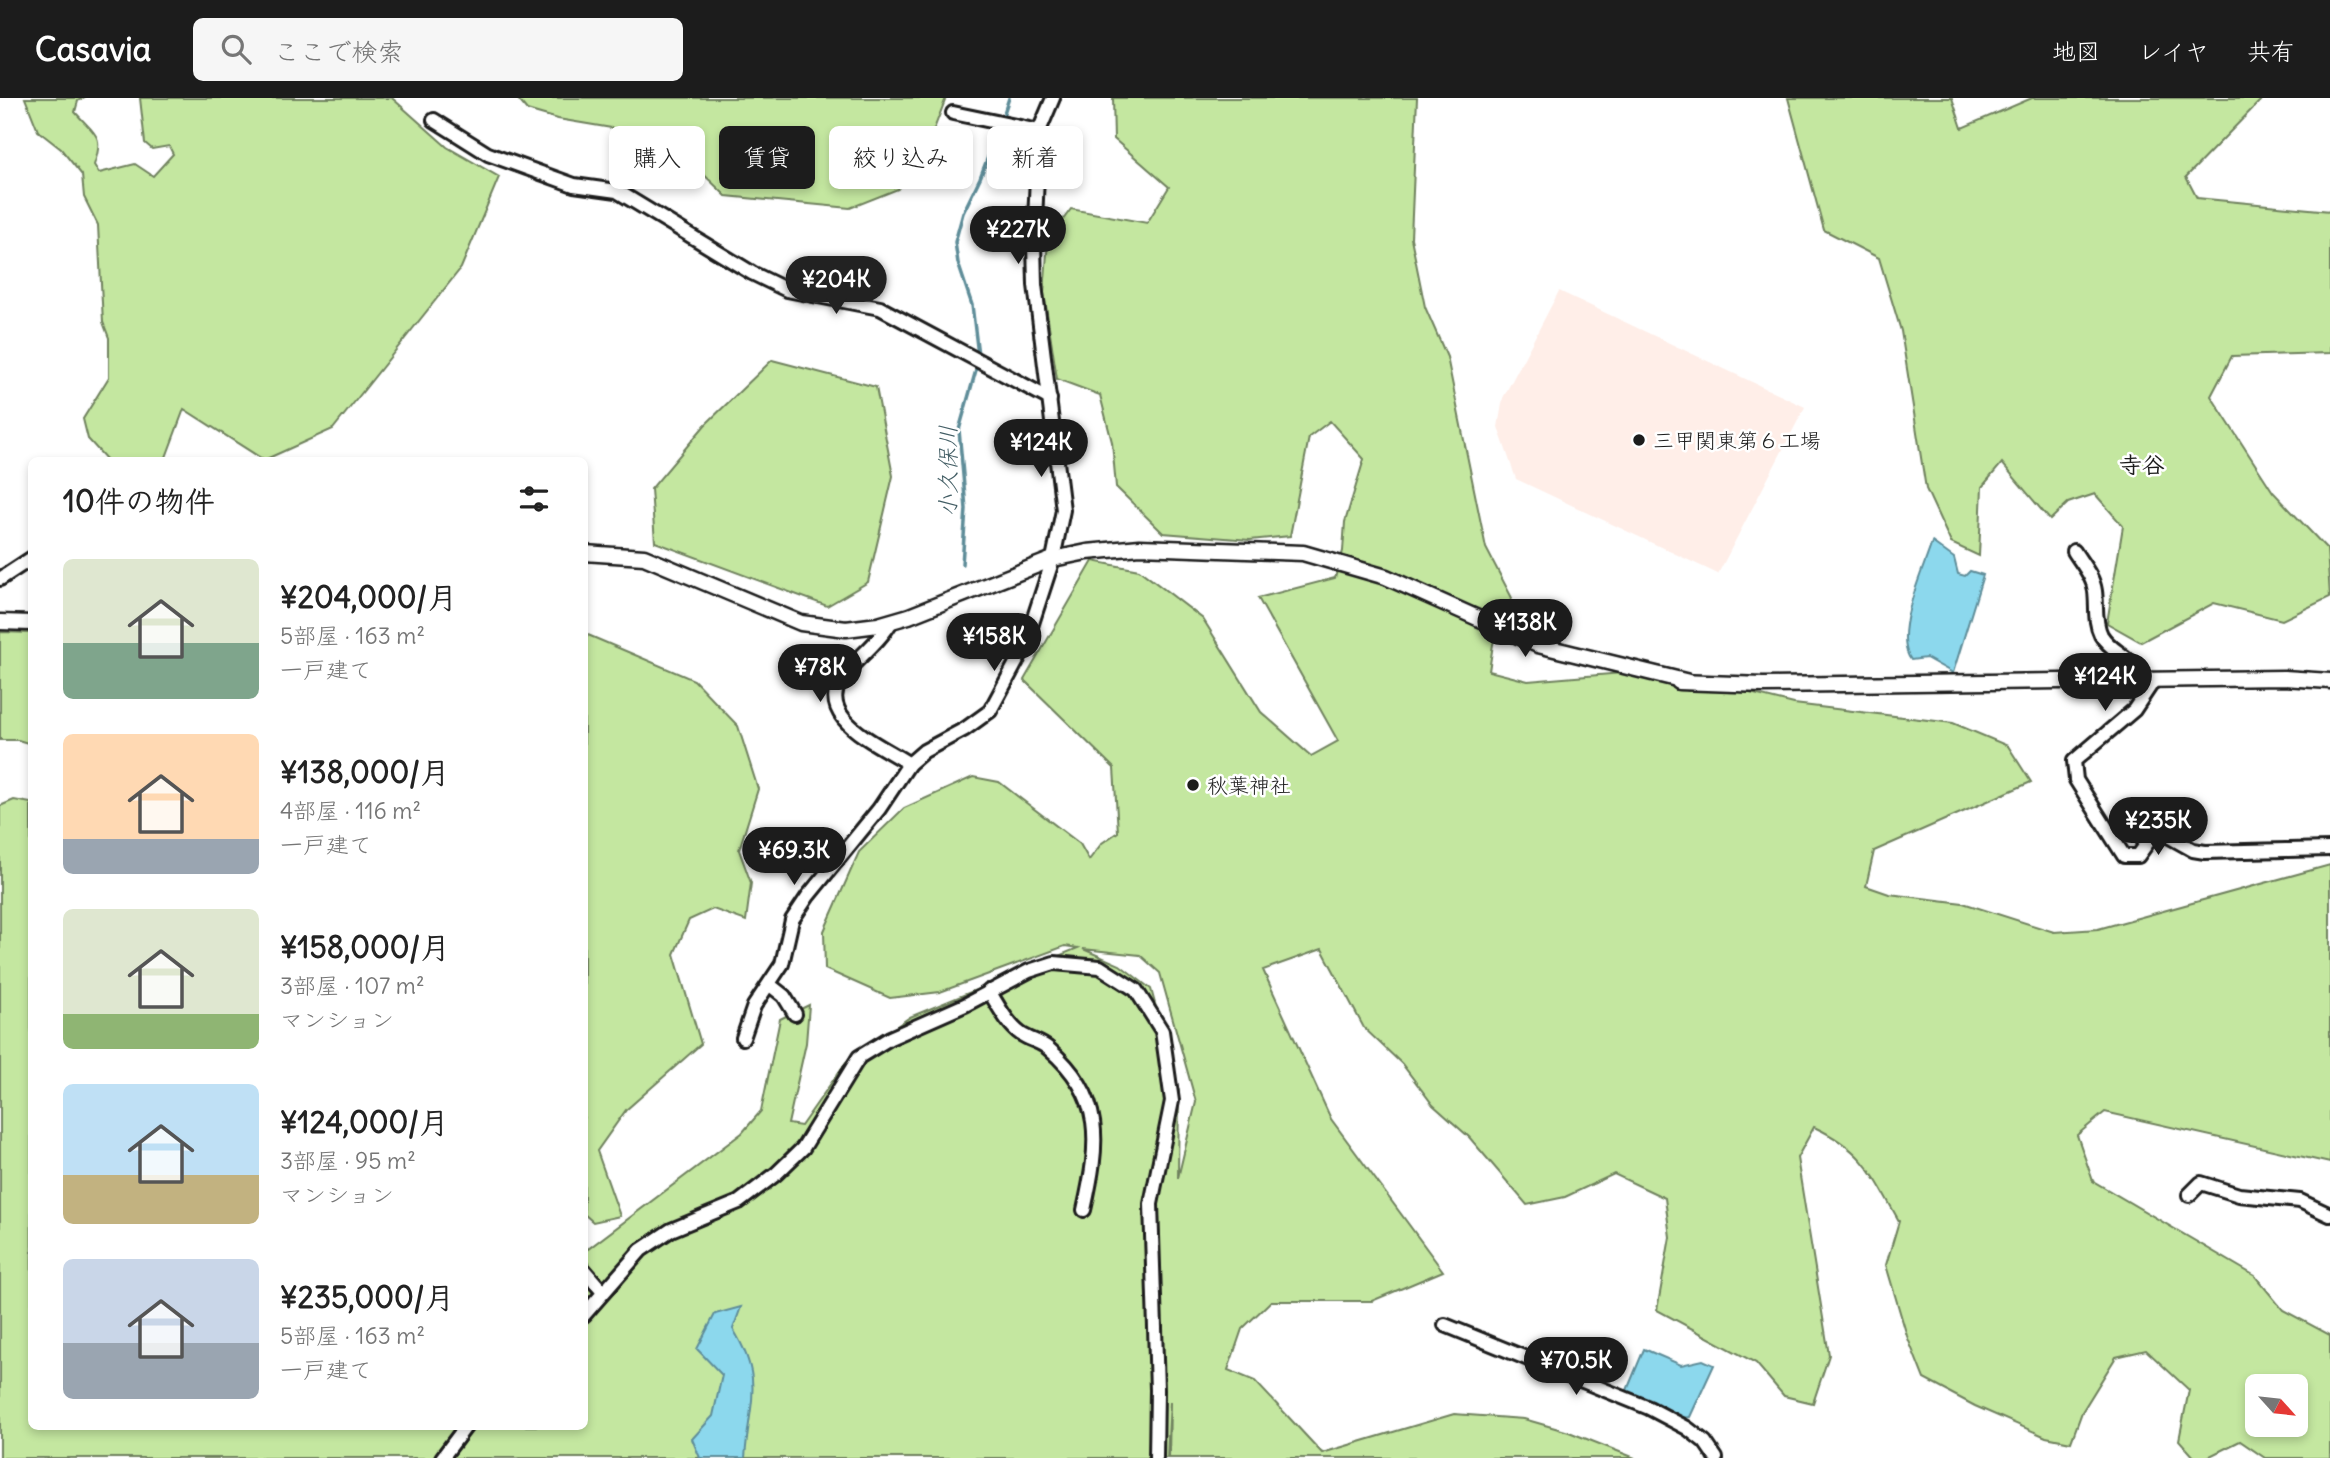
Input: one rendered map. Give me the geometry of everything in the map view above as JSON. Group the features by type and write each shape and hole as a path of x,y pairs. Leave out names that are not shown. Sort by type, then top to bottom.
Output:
{"street":[{"path":"1041,126 1053,98"},
{"path":"953,113 1016,126"},
{"path":"434,120 458,138 488,154 573,185 617,191 752,273 787,289 880,308 1050,399"},
{"path":"743,1038 754,1006 782,964 792,920 808,896 879,809 909,764 924,751 965,730 990,712 1024,648 1053,559 1063,510 1035,285 1037,189"},
{"path":"588,553 645,557 813,626 845,629 891,622 1053,559 1104,550 1140,547 1288,552 1331,559 1377,576 1383,583 1503,640 1550,658 1647,679 1763,685 2284,678 2330,681"},
{"path":"2074,551 2092,580 2098,629 2104,639 2130,659 2136,667 2138,680"},
{"path":"0,579 28,561"},
{"path":"0,622 28,623"},
{"path":"891,622 886,632 836,685 835,696 849,724 860,736 909,764"},
{"path":"2154,680 2134,710 2074,761 2076,780 2124,856 2138,856 2159,831 2186,847 2205,852 2330,849"},
{"path":"588,1310 641,1250 671,1230 739,1202 776,1174 803,1148 859,1057 890,1038 1029,971 1054,963 1100,967 1136,990 1162,1031 1172,1101 1171,1121 1156,1170 1151,1204 1157,1390 1156,1458"},
{"path":"770,985 784,996 795,1014"},
{"path":"989,991 1010,1024 1021,1034 1046,1046 1079,1080 1086,1094 1096,1142 1084,1210"},
{"path":"2189,1195 2201,1184 2239,1195 2300,1201 2330,1216"},
{"path":"588,1275 603,1292"},
{"path":"1445,1325 1649,1408 1688,1428 1705,1442 1716,1458"},
{"path":"442,1458 463,1430"}],"shaded area":[{"path":"1559,291 1805,407 1718,574 1516,479 1498,427 1503,398"}],"green space":[{"path":"25,98 83,98 78,101 75,112 98,140 94,165 99,173 135,164 153,176 173,154 169,146 152,149 145,143 140,98 392,98 447,147 499,177 461,268 333,429 271,457 259,457 184,409 166,457 104,457 88,439 83,419 109,377 109,338 103,322 98,225 84,197 82,175 61,149 38,131"},
{"path":"517,98 946,98 935,126 829,126 829,189 898,189 850,208 726,196 705,176 705,126 609,128 558,119 527,110"},
{"path":"1113,98 1417,98 1411,238 1425,307 1447,357 1486,548 1512,598 1493,644 1489,671 1528,681 1658,670 1794,704 1953,723 2008,746 2031,782 1874,851 1866,886 1889,894 1963,903 2054,932 2098,929 2330,865 2330,1163 2105,1112 2077,1135 2093,1181 2255,1276 2283,1310 2330,1335 2330,1458 2265,1458 2240,1441 2206,1458 2195,1458 2179,1440 2189,1390 2146,1350 2116,1357 2082,1412 2071,1442 2046,1437 1975,1406 1924,1379 1907,1336 1886,1265 1899,1221 1866,1165 1845,1145 1814,1127 1797,1158 1829,1355 1813,1403 1784,1396 1756,1363 1657,1310 1670,1237 1665,1198 1614,1174 1565,1197 1527,1205 1469,1137 1433,1105 1402,1064 1364,1028 1322,949 1263,970 1331,1119 1443,1271 1372,1301 1271,1301 1242,1329 1228,1370 1255,1381 1322,1453 1454,1414 1524,1419 1569,1432 1635,1458 1169,1458 1170,1402 1167,1458 0,1458 0,806 14,800 28,802 28,1430 588,1430 588,1249 742,1133 761,1111 780,1019 809,1005 806,1043 788,1124 801,1126 846,1062 910,1017 1078,948 1065,946 940,992 890,998 825,969 824,931 859,852 904,808 973,777 999,782 1080,844 1089,860 1102,843 1118,832 1114,768 1024,680 1093,561 1139,570 1203,619 1261,712 1311,756 1338,741 1258,598 1335,578 1343,551 1345,522 1364,459 1330,421 1309,437 1290,536 1250,540 1163,533 1116,487 1112,442 1100,395 1057,379 1044,293 1048,240 1071,209 1147,223 1169,187 1114,139","holes":["1083,949 1140,955 1160,973 1196,1102 1178,1178 1179,1092 1151,989 1120,965"]},
{"path":"1788,98 1952,98 1962,128 2032,98 2263,98 2186,177 2197,198 2330,211 2330,353 2232,356 2211,396 2273,492 2327,549 2330,597 2282,620 2214,603 2141,642 2107,623 2123,526 2095,494 2068,503 2050,520 2002,463 1982,487 1979,556 1951,543 1926,489 1901,331 1879,258 1824,230"},
{"path":"772,360 876,387 893,476 868,582 827,606 655,542 651,489 705,425"},
{"path":"0,632 28,633 28,743 0,740"},
{"path":"588,635 694,680 738,726 758,789 739,850 751,883 746,921 713,909 689,920 674,954 701,1044 626,1110 597,1151 620,1216 593,1222 588,1218"}],"water":[{"path":"1932,542 1954,558 1958,574 1965,576 1970,571 1983,575 1953,673 1926,658 1911,660 1906,649 1905,635 1911,602"},
{"path":"741,1307 733,1329 749,1363 753,1392 745,1458 700,1458 692,1439 713,1416 722,1375 697,1349 715,1314"},
{"path":"1644,1349 1681,1365 1703,1360 1714,1365 1690,1417 1681,1418 1625,1395"}],"waterway":[{"name":"小久保川","path":"1002,119 1009,98"},
{"name":"小久保川","path":"978,355 972,305 958,263 955,242 963,213 987,160"},
{"name":"小久保川","path":"962,564 966,509 959,430 978,363"}],"place":[{"name":"三甲関東第６工場","path":"1639,440"},
{"name":"秋葉神社","path":"1193,785"}],"district":[{"name":"寺谷","path":"2142,464"}]}
